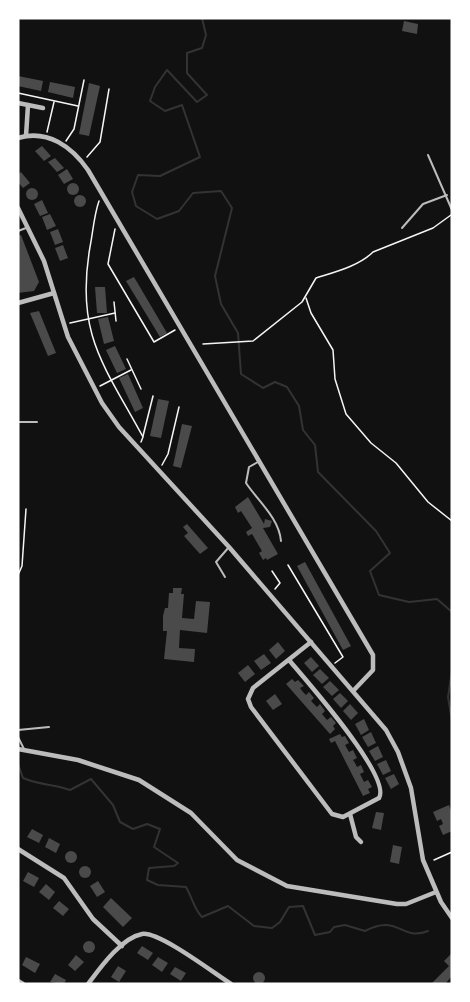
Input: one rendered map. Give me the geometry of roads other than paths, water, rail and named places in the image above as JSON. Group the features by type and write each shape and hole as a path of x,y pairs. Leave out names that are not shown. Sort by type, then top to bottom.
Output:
{"street":[{"path":"18,103 42,108"},
{"path":"27,135 28,105"},
{"path":"18,138 27,135 46,137 64,144 83,162 373,655 373,670 354,690"},
{"path":"18,208 29,227 77,358 119,427 333,665 386,730 398,752 411,788 419,848 436,892 452,918"},
{"path":"18,303 54,293"},
{"path":"289,660 348,730 380,787 379,798 339,818 333,814 251,707 248,699 250,691 311,642"},
{"path":"18,749 78,760 139,780 191,813 237,860 287,886 397,904 406,904 436,892"},
{"path":"350,814 356,837 360,842"},
{"path":"18,849 64,878 93,919 122,946"},
{"path":"88,984 109,957 140,935 153,936 231,984"},
{"path":"18,981 23,984"}],"lane":[{"path":"428,154 452,210"},
{"path":"402,228 423,204 447,195"},
{"path":"18,231 29,227"},
{"path":"18,422 37,422"},
{"path":"260,460 249,467 246,483 261,501 280,532 281,541"},
{"path":"225,577 216,562 229,547"},
{"path":"18,730 49,727"},
{"path":"18,737 25,752"}],"waterway":[{"path":"202,18 206,35 202,48 187,53 187,73 207,95 197,102 167,70 155,87 150,101 165,111 182,105 200,157 160,176 138,175 132,192 136,206 157,219 179,211 193,193 221,191 232,208 215,276 221,304 238,333 241,374 263,388 275,382 287,387 299,406 303,430 315,445 318,472 376,531 390,553 370,571 379,595 409,602 437,599 452,612"},
{"path":"452,671 448,697 452,721"},
{"path":"18,764 23,778 70,790 91,779 113,805 120,822 133,829 147,824 160,829 154,847 178,863 174,866 149,868 147,880 158,885 186,887 202,917 228,906 254,926 272,928 280,922 289,907 303,906 315,935 330,932 334,927 345,925 365,931 385,925 412,933 428,931"}]}
